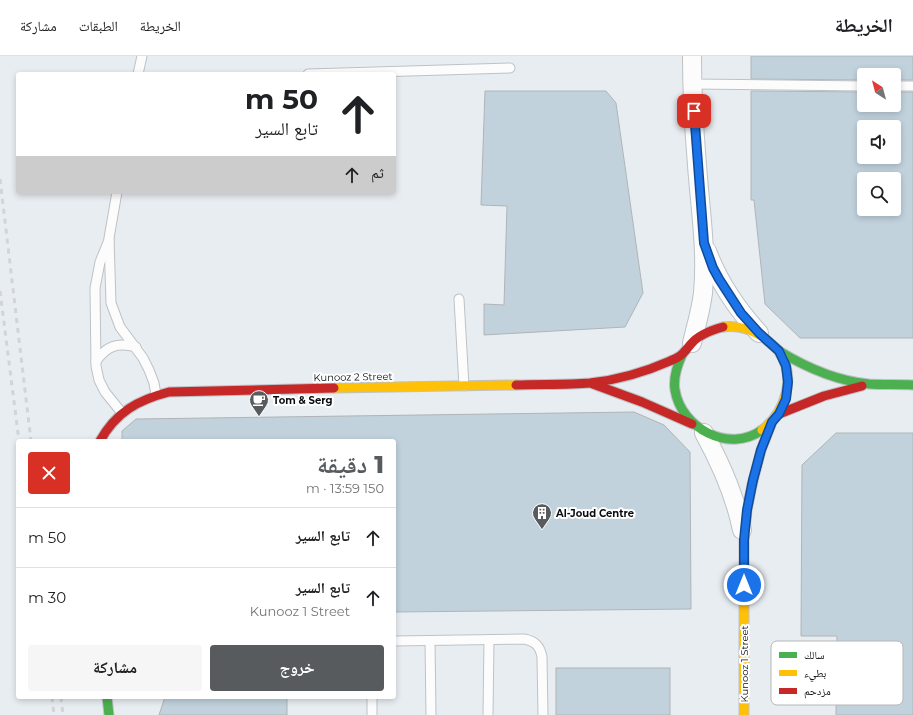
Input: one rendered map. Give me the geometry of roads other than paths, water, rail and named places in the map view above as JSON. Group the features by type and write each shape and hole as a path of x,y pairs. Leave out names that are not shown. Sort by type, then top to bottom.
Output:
{"street":[{"path":"692,56 692,84 704,243 704,268 703,294 699,319 687,349 676,369 675,384 677,399 683,413 698,429 722,439 740,439 758,433 772,422 779,414 786,399 788,382 786,366 779,351"},
{"path":"704,243 713,268 741,313 759,333 779,351 813,370 851,381 871,384 913,385"},
{"path":"687,349 706,332 724,327 742,327 759,333"},
{"name":"Kunooz 2 Street","path":"101,439 111,424 132,406 156,395 169,392 590,383 614,380 637,374 660,365 687,349"},
{"name":"Kunooz 2 Street","path":"590,383 642,402 698,429"},
{"path":"779,414 824,396 871,384"},
{"name":"Kunooz 1 Street","path":"744,715 744,540 747,510 753,480 761,450 772,422"},
{"name":"Kunooz 1 Street","path":"698,429 719,460 733,496 744,540"},
{"path":"108,699 109,715"}],"lane":[{"path":"138,72 142,56"},
{"path":"375,72 510,68"},
{"path":"692,84 857,86"},
{"path":"901,86 913,86"},
{"path":"117,194 109,238 100,262 95,288 96,361 99,380 105,392 122,413"},
{"path":"109,238 111,303 120,327 136,347 149,370 154,383 156,395"},
{"path":"459,299 464,386"},
{"path":"96,361 101,354 109,348 118,345 136,347"},
{"path":"488,715 489,640"},
{"path":"396,641 531,640 540,650 542,657 543,715"},
{"path":"430,641 431,715"},
{"path":"372,699 372,715"}],"railway":[{"path":"0,179 31,439"},
{"path":"0,291 19,439"},
{"path":"52,699 54,715"},
{"path":"61,699 63,715"}],"place":[{"name":"Tom & Serg","path":"259,417"},
{"name":"Al-Joud Centre","path":"542,530"}]}
